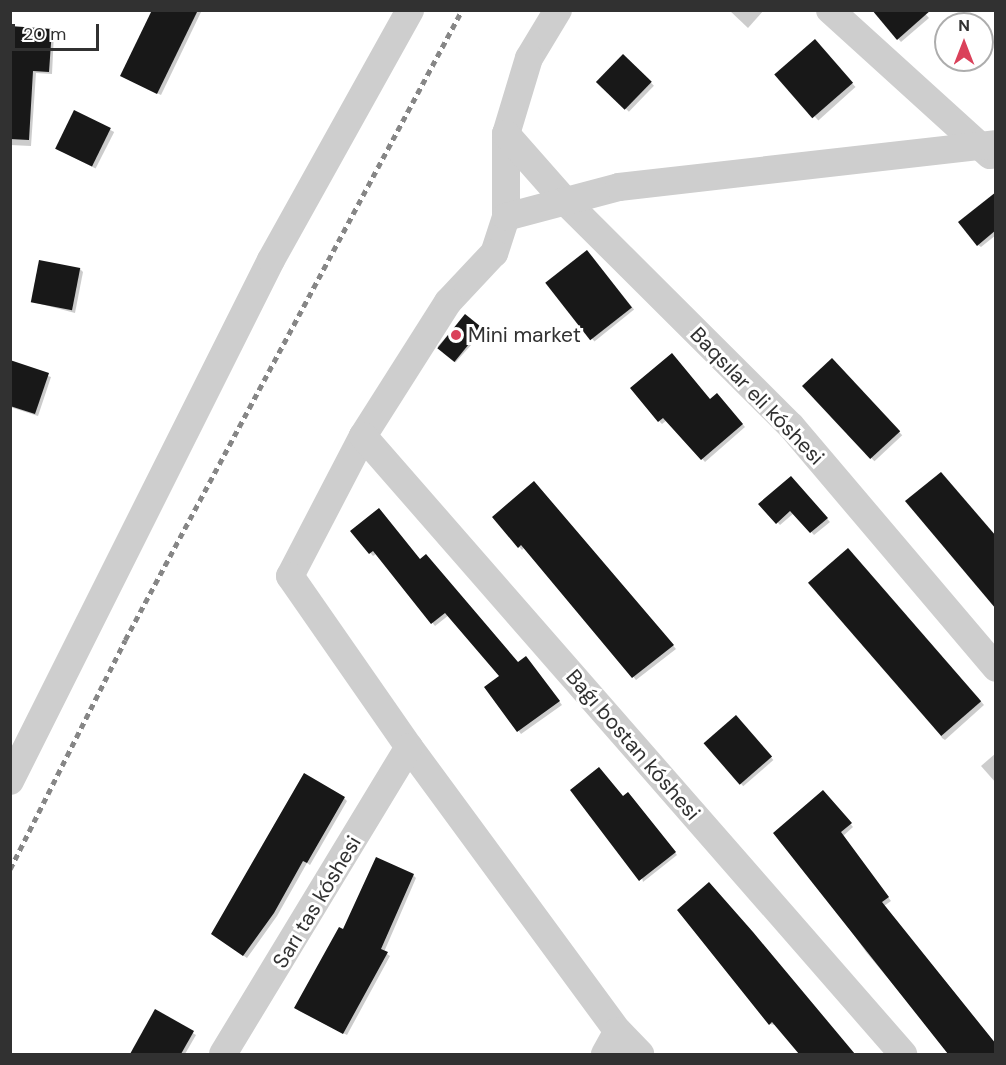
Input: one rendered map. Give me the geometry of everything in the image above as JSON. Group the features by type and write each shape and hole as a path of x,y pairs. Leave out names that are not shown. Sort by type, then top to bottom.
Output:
{"street":[{"path":"10,781 271,260 410,10"},
{"path":"558,10 529,58 506,134 506,217 494,253 448,302 363,436 290,576 612,1043 640,1054"},
{"path":"830,10 991,150"},
{"name":"Baqsılar eli kóshesi","path":"506,134 565,201 791,426 996,668"},
{"path":"506,217 619,187 991,150"},
{"name":"Baǵı bostan kóshesi","path":"363,436 903,1054"},
{"name":"Sarı tas kóshesi","path":"223,1054 409,747"}],"building":[{"path":"152,10 198,10 157,94 120,76"},
{"path":"872,10 931,10 897,40"},
{"path":"10,26 52,29 49,72 33,71 29,140 10,139"},
{"path":"815,39 853,83 812,118 774,74"},
{"path":"623,54 652,82 625,110 596,82"},
{"path":"74,110 111,128 92,167 55,149"},
{"path":"996,192 996,230 977,246 958,222"},
{"path":"587,250 632,308 590,340 545,283"},
{"path":"39,260 80,268 72,310 31,302"},
{"path":"465,314 482,328 454,362 437,348"},
{"path":"672,353 710,399 717,393 743,424 701,460 663,418 658,422 630,388"},
{"path":"832,358 900,431 870,459 802,386"},
{"path":"10,360 49,373 35,414 10,406"},
{"path":"941,472 996,536 996,609 905,501"},
{"path":"791,476 828,518 810,533 790,511 776,524 758,504"},
{"path":"534,481 674,645 632,678 521,545 518,548 492,517"},
{"path":"379,508 420,559 426,554 518,662 526,656 560,701 517,732 484,687 499,676 445,613 431,624 373,551 369,554 350,531"},
{"path":"848,548 981,701 941,736 808,583"},
{"path":"736,715 772,757 740,785 704,743"},
{"path":"599,767 623,796 628,792 676,852 639,881 570,790"},
{"path":"304,773 345,797 307,863 303,861 274,913 243,956 211,934"},
{"path":"823,790 852,823 841,832 889,897 882,902 996,1044 996,1054 948,1054 773,833"},
{"path":"376,857 414,874 381,949 388,952 343,1034 294,1008 339,927 343,929"},
{"path":"709,882 855,1054 799,1054 772,1022 769,1025 677,910"},
{"path":"155,1009 194,1031 181,1054 130,1054"}],"railway":[{"path":"10,869 125,640 462,10"}],"place":[{"name":"Mini market","path":"456,335"}]}
